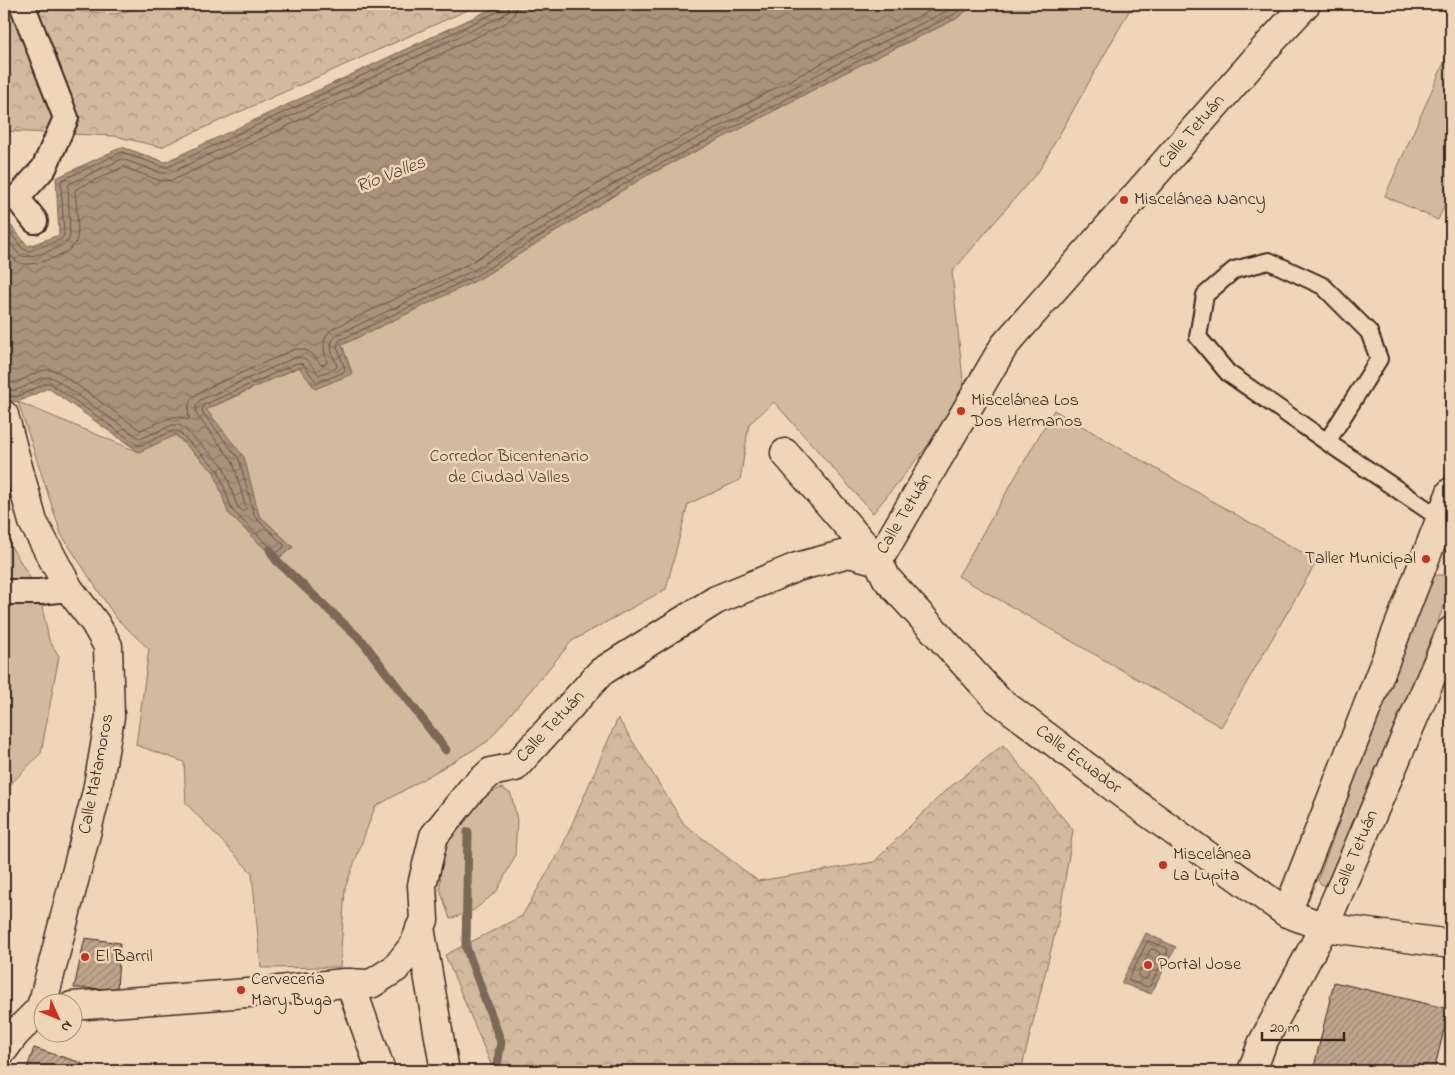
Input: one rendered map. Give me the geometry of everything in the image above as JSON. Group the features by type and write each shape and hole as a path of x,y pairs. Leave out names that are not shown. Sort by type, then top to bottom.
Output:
{"street":[{"path":"22,4 66,118 44,168 17,198 35,221"},
{"name":"Calle Tetuán","path":"417,936 424,920 422,886 434,836 471,790 491,772 515,767 602,672 716,600 797,567 849,553 878,561 1004,346 1306,4"},
{"name":"Calle Matamoros","path":"4,415 33,522 69,589 95,623 108,646 110,716 97,791 45,992"},
{"name":"Calle Ecuador","path":"785,453 878,561 887,578 997,699 1132,801 1287,913 1324,927 1451,944"},
{"path":"1287,913 1446,522 1451,492"},
{"path":"4,592 39,592 69,589"},
{"name":"Calle Tetuán","path":"1252,1071 1262,1044 1324,927 1451,631"},
{"path":"82,1005 261,992 344,983 371,984 396,968 417,936"},
{"path":"417,936 445,1071"},
{"path":"350,983 381,1071"},
{"name":"Calle Matamoros","path":"4,1049 14,1034 32,1015"}],"lane":[{"path":"1327,442 1379,359 1369,332 1323,286 1269,261 1234,270 1205,295 1198,337 1228,373 1327,442 1446,522"}],"green space":[{"path":"4,4 28,4 25,7 114,14 156,4 481,4 161,147 115,136 4,131"},
{"name":"Corredor Bicentenario de Ciudad Valles","path":"975,4 1133,4 1040,169 952,272 965,400 873,513 774,402 749,424 740,480 688,504 666,589 572,641 487,742 375,807 345,888 340,967 261,968 252,873 186,803 184,762 136,745 149,649 116,618 61,534 18,402 139,452 175,435 214,472 277,560 293,547 259,515 206,410 299,367 352,373 342,345 479,279 644,177 744,127 846,72 956,19"},
{"path":"1451,47 1451,190 1438,220 1385,196"},
{"path":"1054,410 1317,561 1221,727 958,576"},
{"path":"4,535 39,592 49,640 59,656 41,753 4,791"},
{"path":"1432,575 1442,575 1451,581 1451,589 1332,882 1327,886 1320,884 1318,880 1427,578"},
{"path":"618,718 684,824 758,881 874,862 944,792 1003,745 1073,830 1059,917 1021,1071 494,1071 445,955 522,916 562,847"},
{"path":"502,788 511,794 517,820 515,856 497,891 474,910 450,919 440,889 441,850 453,823 480,796"}],"water":[{"name":"Río Valles","path":"502,4 975,4 956,19 846,72 744,127 644,177 479,279 342,345 352,374 315,389 299,367 206,409 244,457 259,515 293,547 276,560 228,513 214,472 176,435 139,452 48,388 18,402 4,400 4,217 28,246 59,235 56,178 122,147 165,162"},
{"name":"Portal Jose","path":"1146,933 1176,947 1151,994 1121,983"}],"building":[{"path":"85,938 120,943 117,989 74,988"},
{"path":"1334,982 1449,1009 1434,1071 1313,1071"},
{"path":"34,1048 82,1063 79,1071 26,1071"}],"waterway":[{"path":"270,550 276,560 363,642 446,750"},
{"path":"468,832 466,947 501,1042 496,1071"}],"place":[{"name":"Miscelánea Nancy","path":"1124,200"},
{"name":"Miscelánea Los Dos Hermanos","path":"961,411"},
{"name":"Taller Municipal","path":"1426,559"},
{"name":"Miscelánea La Lupita","path":"1163,865"},
{"name":"El Barril","path":"85,957"},
{"name":"Portal Jose","path":"1148,965"},
{"name":"Cervecería Mary Buga","path":"241,990"}]}
